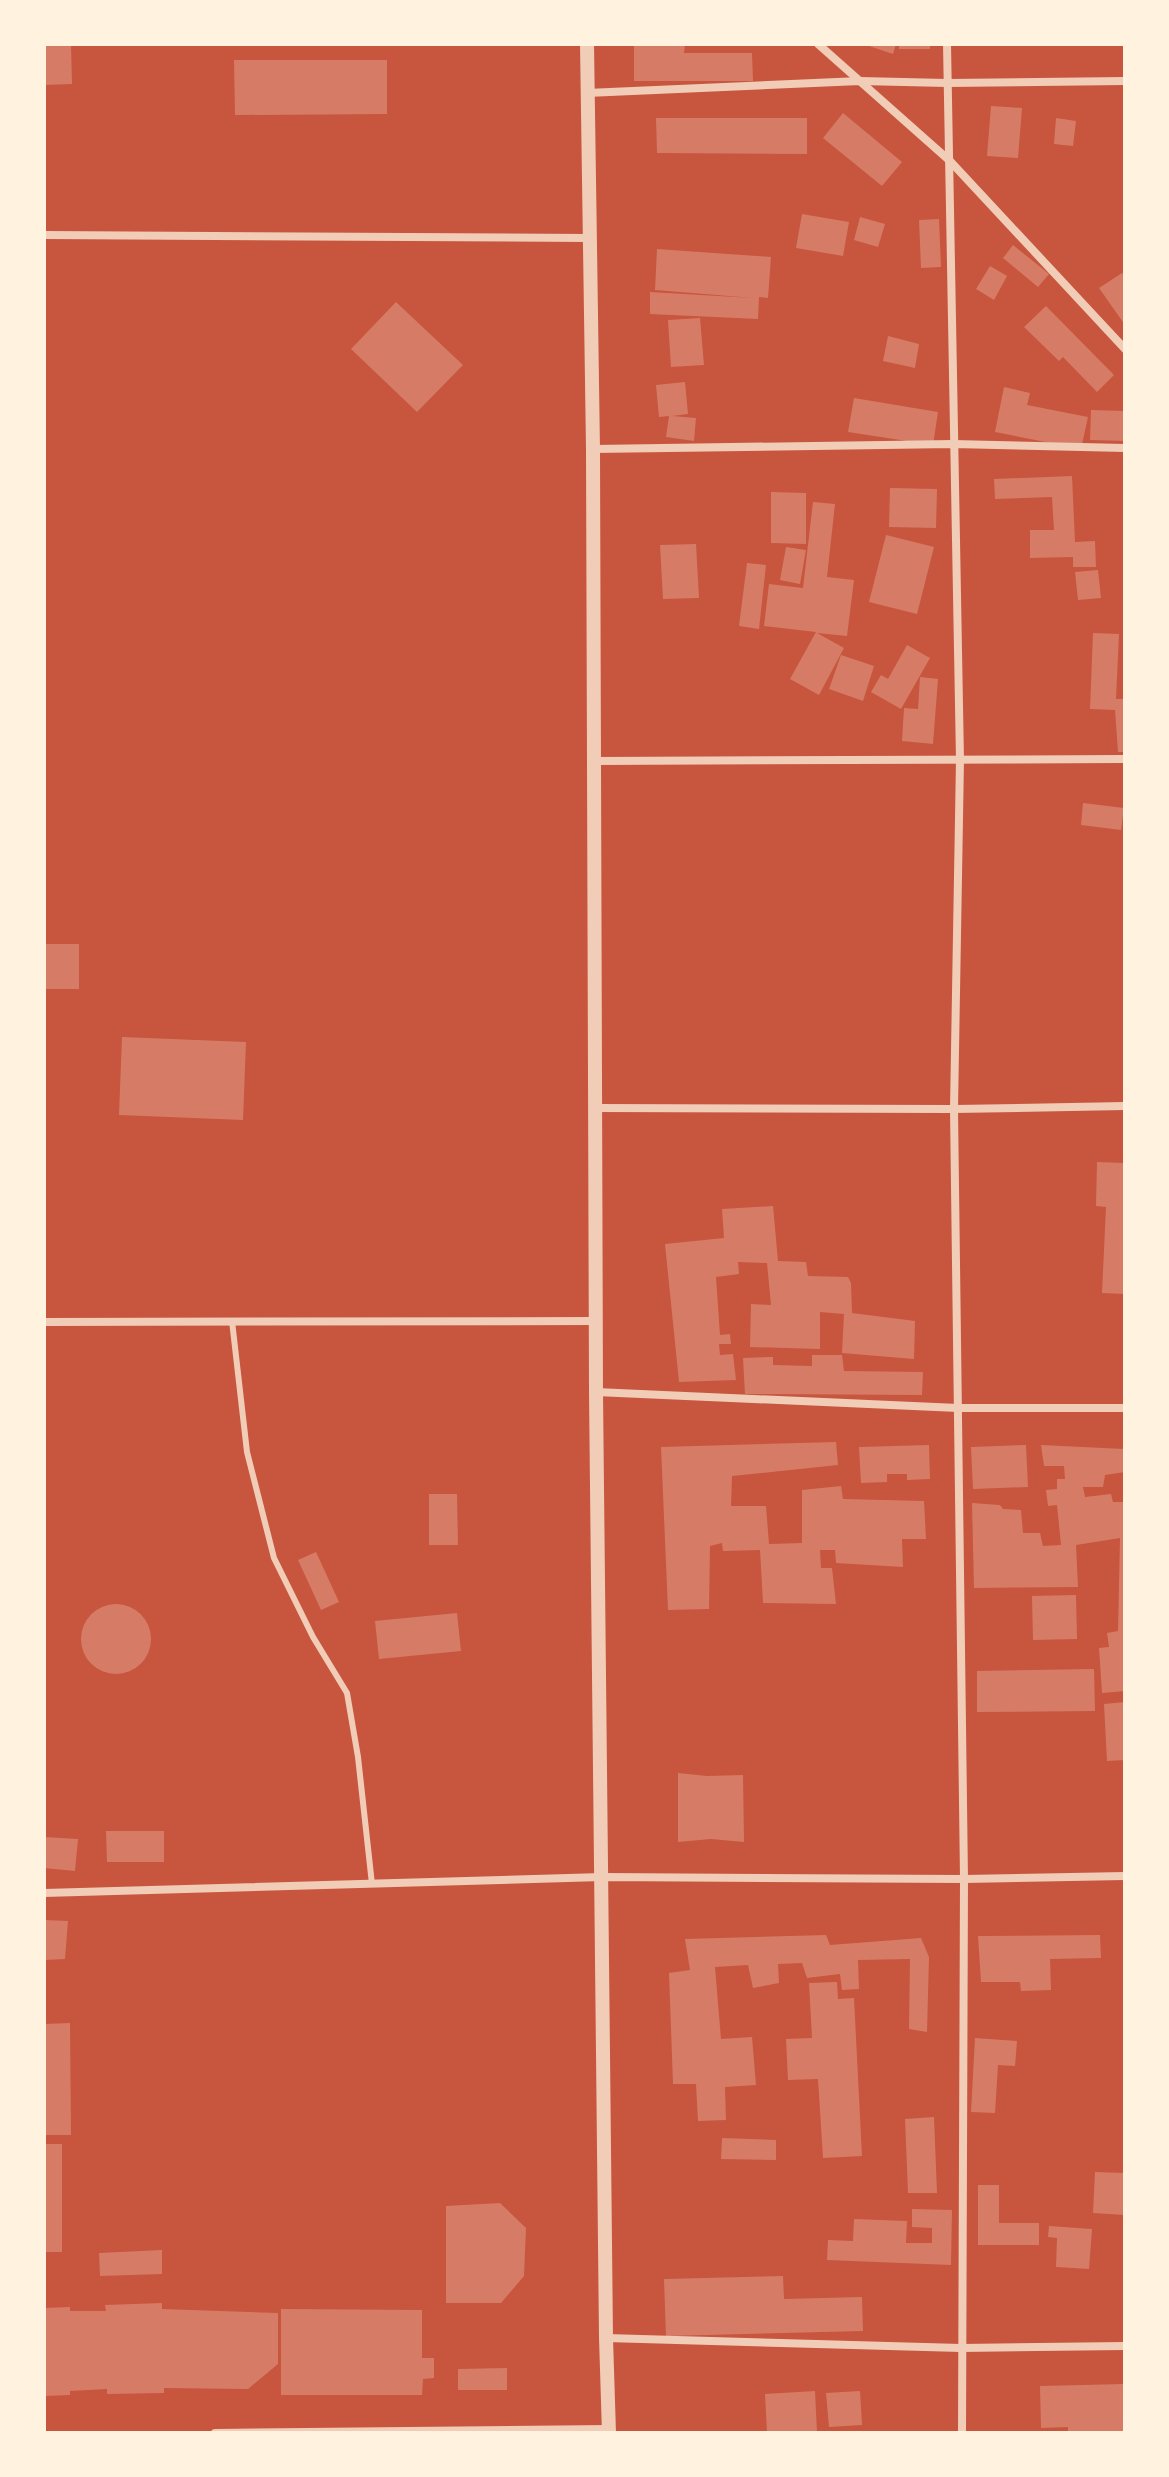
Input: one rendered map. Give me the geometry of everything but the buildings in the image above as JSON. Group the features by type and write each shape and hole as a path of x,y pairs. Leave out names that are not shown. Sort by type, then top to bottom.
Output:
{"street":[{"path":"215,2433 609,2431 596,1392 593,449 587,44"},
{"path":"818,44 950,161 1125,349"},
{"path":"947,44 960,760 954,1109 964,1879 962,2433"},
{"path":"587,93 860,81 1125,81"},
{"path":"44,235 588,238"},
{"path":"593,449 953,444 1125,448"},
{"path":"595,761 1125,759"},
{"path":"595,1108 1125,1106"},
{"path":"44,1322 596,1321"},
{"path":"596,1392 958,1408 1125,1408"},
{"path":"44,1893 602,1877 964,1879 1125,1876"},
{"path":"606,2338 961,2348 1125,2346"}],"lane":[{"path":"232,1321 247,1452 274,1558 313,1637 347,1693 358,1757 372,1884"}]}
